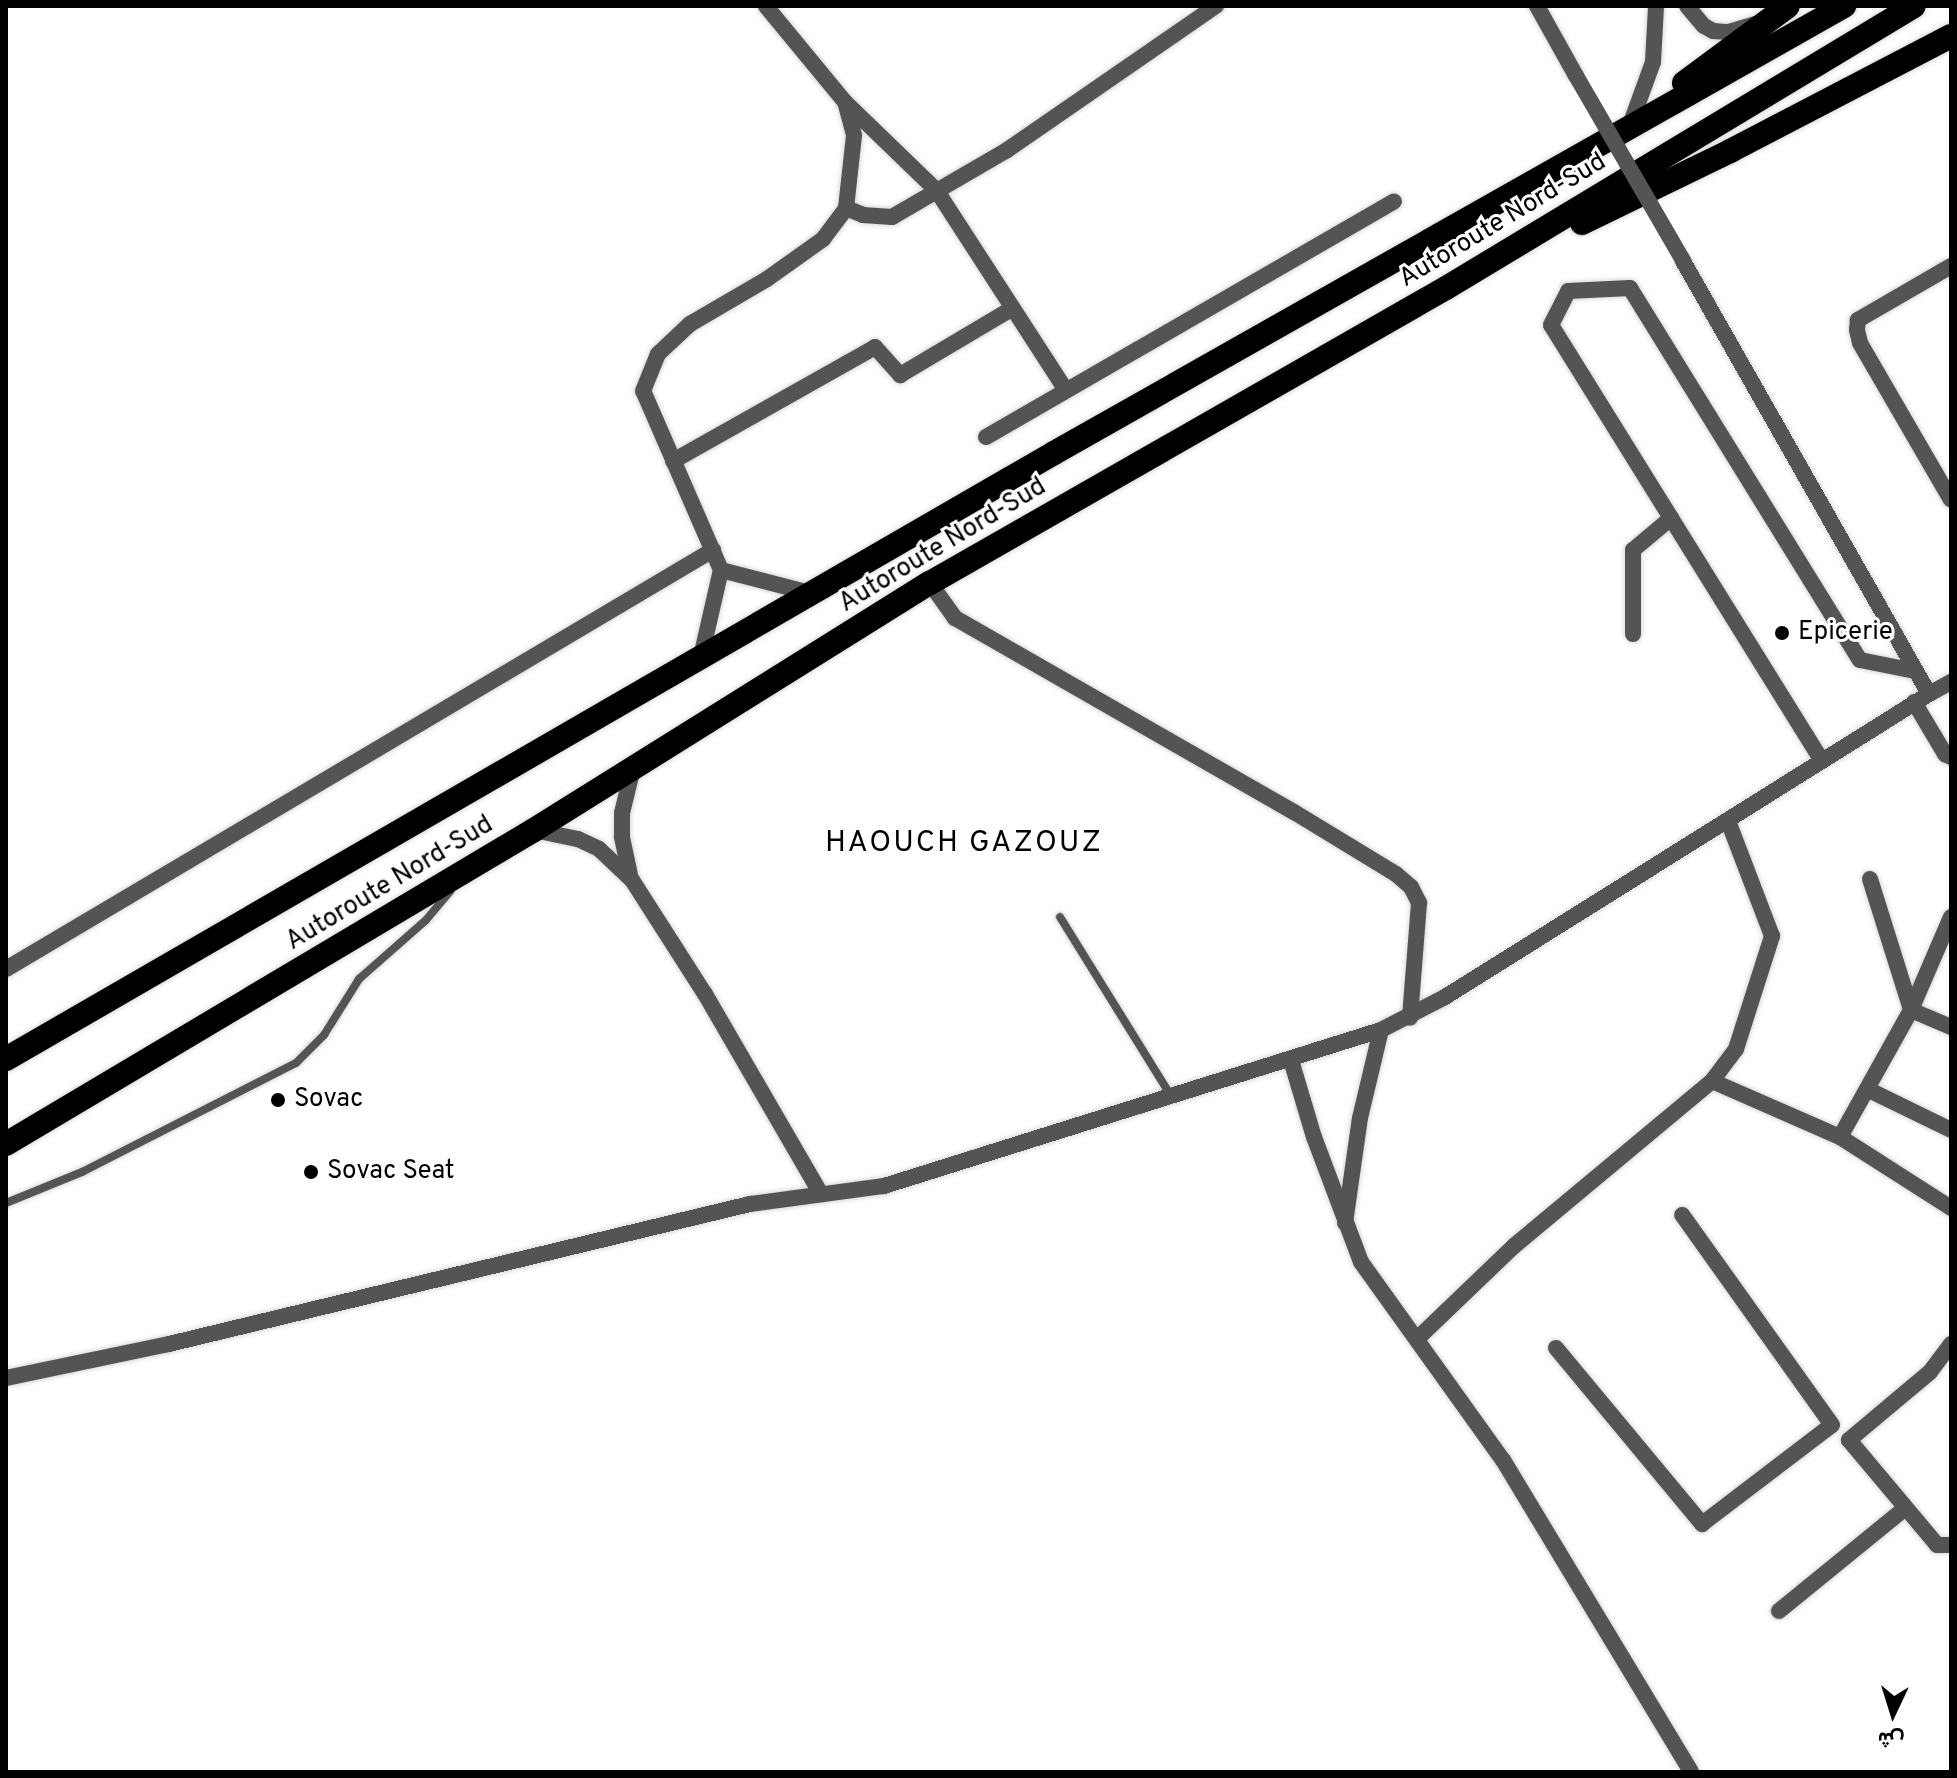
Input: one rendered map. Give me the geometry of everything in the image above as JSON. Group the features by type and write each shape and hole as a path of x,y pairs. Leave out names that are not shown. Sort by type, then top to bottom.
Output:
{"highway":[{"name":"Autoroute Nord-Sud","path":"6,1059 810,593 1844,6"},
{"name":"Autoroute Nord-Sud","path":"6,1144 534,830 930,583 1446,288 1914,6"},
{"path":"1653,115 1678,88 1778,12"},
{"path":"1446,288 1951,37"}],"street":[{"path":"766,6 845,102 937,191 1065,389"},
{"path":"846,208 863,215 892,217 1007,150 1216,6"},
{"path":"1537,6 1915,671 1922,698 1945,754 1951,757"},
{"path":"1629,129 1653,62 1656,6"},
{"path":"1687,6 1704,26 1713,31 1740,30 1778,12"},
{"path":"701,657 721,570 643,391 658,354 690,324 767,279 823,239 846,208 854,135 845,102"},
{"path":"986,437 1394,201"},
{"path":"1950,267 1858,320 1857,330 1860,343 1951,500"},
{"path":"1822,761 1551,325 1568,291 1630,288 1860,660 1915,671"},
{"path":"673,461 875,347 900,375 1013,308"},
{"path":"1633,634 1633,550 1671,518"},
{"path":"6,969 713,550"},
{"path":"721,570 810,593"},
{"path":"930,583 955,618 1294,812 1396,874 1411,887 1419,903 1410,1018"},
{"path":"6,1378 169,1344 750,1204 884,1186 1381,1030 1410,1018 1951,682"},
{"path":"632,880 624,847 622,813 633,768"},
{"path":"1418,1338 1514,1246 1712,1081 1736,1049 1772,936 1728,821"},
{"path":"534,830 578,839 599,849 632,880 705,994 821,1194"},
{"path":"1870,879 1911,1010 1951,1027"},
{"path":"1840,1137 1911,1010 1951,917"},
{"path":"1345,1225 1360,1118 1381,1030"},
{"path":"1291,1060 1345,1225 1361,1262 1503,1460 1691,1772"},
{"path":"1712,1081 1840,1137 1951,1208"},
{"path":"1869,1090 1951,1130"},
{"path":"1682,1215 1832,1425 1849,1440 1937,1545 1951,1545"},
{"path":"1849,1440 1930,1372 1951,1344"},
{"path":"1556,1348 1702,1524 1832,1425"},
{"path":"1779,1611 1904,1509"}],"lane":[{"path":"6,1203 82,1172 296,1063 324,1035 359,979 426,920 464,872"},
{"path":"1060,917 1172,1096"}],"place":[{"name":"Epicerie","path":"1782,633"},
{"name":"Sovac","path":"278,1100"},
{"name":"Sovac Seat","path":"311,1172"}],"district":[{"name":"HAOUCH GAZOUZ","path":"964,844"}]}
